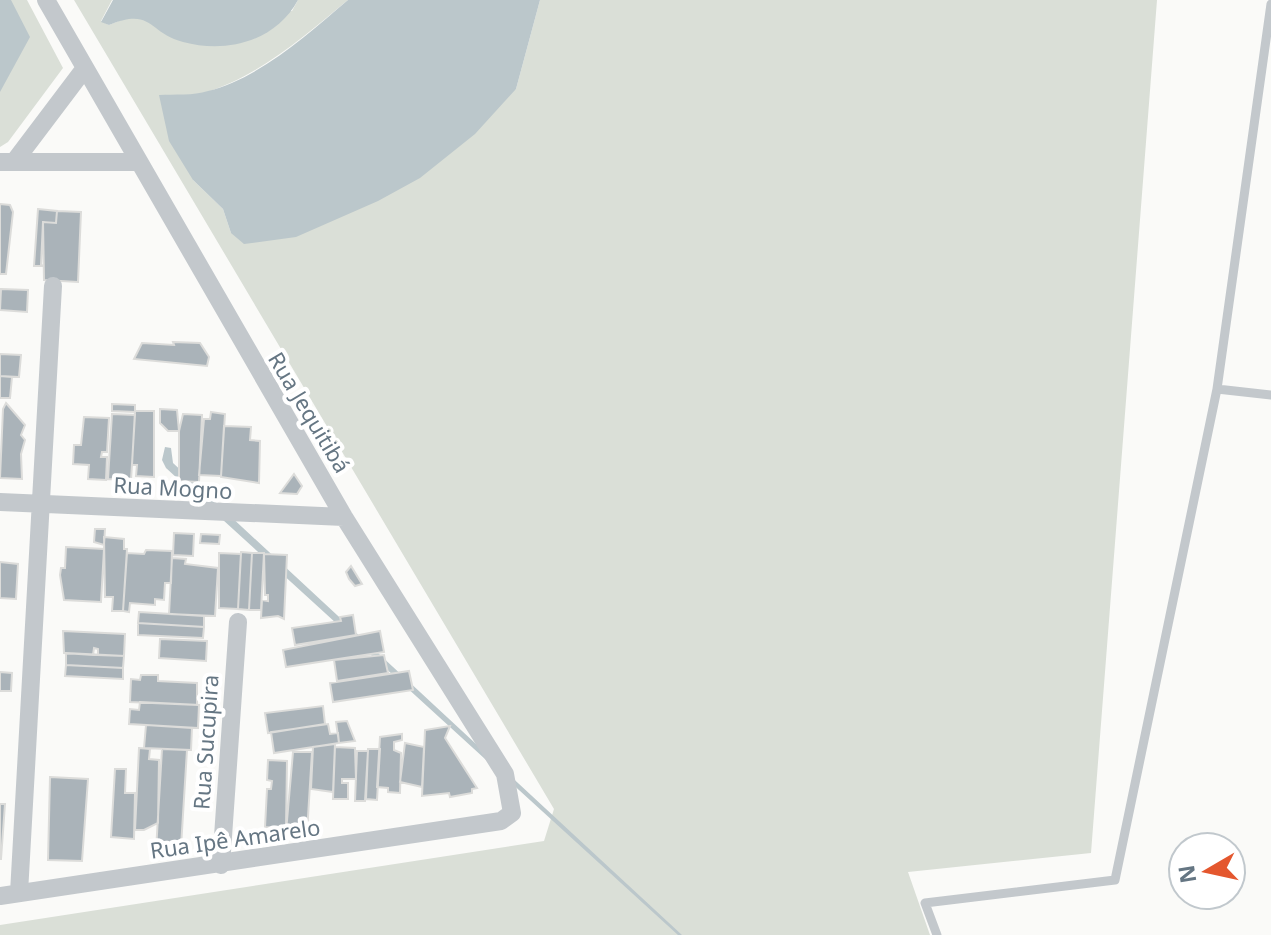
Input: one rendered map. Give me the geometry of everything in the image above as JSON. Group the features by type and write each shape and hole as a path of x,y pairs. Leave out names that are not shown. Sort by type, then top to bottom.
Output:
{"street":[{"name":"Rua Jequitibá","path":"46,0 344,517 505,774 512,813 501,821 476,825"},
{"path":"7,162 85,68"},
{"path":"7,162 137,162"},
{"path":"19,893 53,286"},
{"name":"Rua Mogno","path":"0,502 344,517"},
{"name":"Rua Sucupira","path":"221,865 238,622"},
{"name":"Rua Ipê Amarelo","path":"0,896 476,825"}],"lane":[{"path":"937,935 925,903 1115,880 1217,389 1271,4"},
{"path":"1217,389 1271,395"}],"shaded area":[{"path":"0,0 27,0 63,68 8,142 0,147"},
{"path":"0,0 11,0 30,37 0,92"},
{"path":"74,0 112,0 101,21 109,25 128,17 292,11 298,0 348,0 263,66 204,93 193,180 223,209 231,233 516,89 540,0 1157,0 1091,853 908,872 930,935 0,935 0,925 544,841 554,809"},
{"path":"113,0 298,0 277,26 264,34 233,45 216,46 183,42 143,20 123,20 109,25 101,22"},
{"path":"348,0 540,0 516,89 475,134 420,178 378,201 296,237 244,244 231,233 223,209 193,180 169,141 159,95 202,93 246,76 317,27"},
{"path":"165,447 171,448 173,463 682,935 678,935 166,468 162,460"}],"building":[{"path":"0,204 10,205 13,212 6,274 0,274"},
{"path":"38,209 57,211 56,223 43,222 41,265 44,266 34,266"},
{"path":"57,211 81,212 78,282 44,280 43,222 56,223"},
{"path":"1,289 28,290 27,312 0,310"},
{"path":"173,342 200,343 209,357 207,366 134,359 142,343 174,345"},
{"path":"0,354 21,355 19,377 0,376"},
{"path":"0,376 12,377 10,398 0,398"},
{"path":"6,403 25,425 21,435 25,440 21,454 22,479 0,478 3,409"},
{"path":"112,404 135,405 135,412 112,411"},
{"path":"160,409 177,410 179,431 168,431 160,423"},
{"path":"135,411 154,411 154,477 136,476 137,465 132,465"},
{"path":"211,412 225,414 221,476 199,475 204,419 210,419"},
{"path":"112,414 135,415 131,480 108,479"},
{"path":"183,414 202,415 199,482 179,481 179,431"},
{"path":"84,417 109,418 107,452 102,452 101,457 107,457 106,480 88,479 89,465 73,464 74,445 81,445"},
{"path":"224,426 251,427 250,440 260,441 259,483 221,477"},
{"path":"294,474 302,486 297,494 280,493"},
{"path":"95,529 105,529 104,545 94,542"},
{"path":"174,533 194,534 193,556 173,555"},
{"path":"201,534 220,535 219,544 200,543"},
{"path":"104,537 124,539 124,549 127,549 123,611 112,611 113,597 105,597"},
{"path":"66,547 104,549 101,602 64,600 60,575 61,568 65,568"},
{"path":"146,550 172,551 171,583 165,583 164,600 155,599 155,605 130,603 129,612 123,611 127,553 144,554"},
{"path":"241,552 252,553 249,610 238,609"},
{"path":"219,553 241,554 238,609 219,608"},
{"path":"252,553 264,553 261,610 249,610"},
{"path":"264,554 287,555 284,619 278,616 261,618 262,600 268,601 268,595 265,595"},
{"path":"172,558 186,559 185,564 218,568 215,616 169,614"},
{"path":"0,562 18,564 16,599 0,598"},
{"path":"351,566 362,584 355,586 349,579 346,572"},
{"path":"139,612 204,616 204,627 138,623"},
{"path":"353,615 356,635 295,645 292,628 341,621 340,617"},
{"path":"138,623 204,627 203,638 138,635"},
{"path":"63,631 125,634 124,656 98,655 98,649 94,648 93,655 64,653"},
{"path":"380,631 384,652 286,667 283,650"},
{"path":"160,639 207,641 206,661 159,658"},
{"path":"66,653 124,656 123,668 66,665"},
{"path":"384,655 388,673 337,681 334,660"},
{"path":"66,665 123,668 123,679 65,676"},
{"path":"409,671 413,690 333,702 330,683"},
{"path":"0,672 12,673 11,691 0,691"},
{"path":"141,675 158,675 158,681 197,683 197,705 130,702 131,679 140,680"},
{"path":"140,702 199,705 198,728 129,724 130,709 139,710"},
{"path":"323,706 325,724 268,733 265,713"},
{"path":"347,721 355,741 339,743 336,722"},
{"path":"328,724 330,734 338,733 339,743 274,753 271,732"},
{"path":"146,725 192,728 191,750 144,748"},
{"path":"450,726 445,738 477,788 472,789 472,793 450,797 449,793 422,796 425,730"},
{"path":"402,734 402,740 394,742 394,750 401,753 400,793 388,792 388,788 377,787 380,737"},
{"path":"405,743 424,747 422,787 400,782"},
{"path":"335,744 333,792 311,789 313,747"},
{"path":"335,747 355,748 356,779 342,779 342,783 348,783 348,799 333,799"},
{"path":"139,748 150,749 149,759 159,760 158,823 144,830 135,830"},
{"path":"162,749 187,750 181,847 156,851"},
{"path":"368,749 380,749 377,800 366,799"},
{"path":"357,751 368,751 365,801 355,801"},
{"path":"293,752 312,752 307,833 286,832"},
{"path":"268,760 287,761 286,828 265,827 267,789 271,789 272,781 267,780"},
{"path":"115,769 126,769 125,793 135,793 134,839 111,837"},
{"path":"50,777 88,779 82,861 48,860"},
{"path":"0,804 5,804 1,859 0,859"}]}
